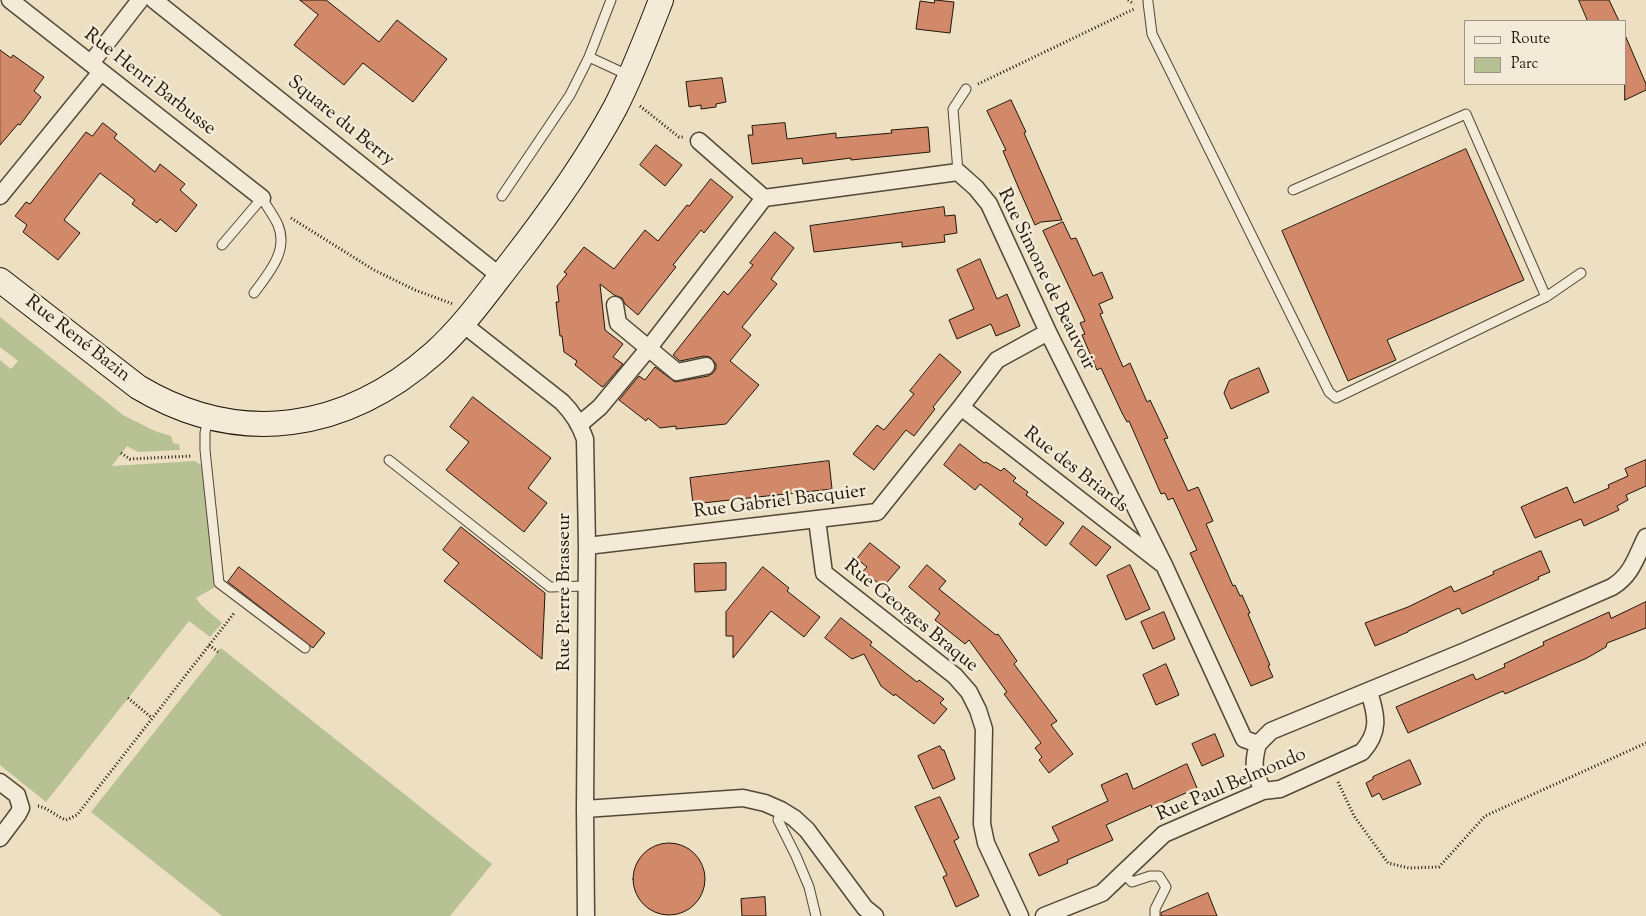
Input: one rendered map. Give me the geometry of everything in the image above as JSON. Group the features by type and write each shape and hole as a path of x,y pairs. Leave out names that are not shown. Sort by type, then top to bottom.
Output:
{"street":[{"name":"Rue Henri Barbusse","path":"10,0 262,198"},
{"path":"0,196 96,68 140,0"},
{"name":"Square du Berry","path":"154,0 500,276"},
{"name":"Rue René Bazin","path":"0,280 118,373 156,398 208,417 252,424 282,424 310,420 358,403 402,379 434,353 460,315 500,276 566,188 597,140 630,76 661,0"},
{"path":"699,141 764,198"},
{"path":"580,424 600,407 648,349 764,198 958,172"},
{"name":"Rue Simone de Beauvoir","path":"958,172 976,188 989,204 1048,332 1164,565 1244,739 1258,744"},
{"path":"614,305 618,323 677,372 706,366"},
{"name":"Rue Pierre Brasseur","path":"460,315 562,402 580,424 585,439 587,546 584,809 586,916"},
{"name":"Rue Gabriel Bacquier","path":"587,546 876,512 961,408 997,360 1048,332"},
{"name":"Rue des Briards","path":"961,408 1164,565"},
{"name":"Rue Georges Braque","path":"817,520 824,573 955,676 969,692 978,710 984,729 984,833 1020,916"},
{"name":"Rue Paul Belmondo","path":"1258,744 1271,731 1369,692 1617,584 1630,572 1646,537"},
{"name":"Rue Paul Belmondo","path":"1044,916 1102,893 1164,834 1263,791 1280,789 1362,752 1371,742 1375,729 1375,711 1369,692"},
{"path":"1258,744 1254,759 1255,772 1263,791"},
{"path":"0,782 18,798 21,808 0,838"},
{"path":"584,809 743,798 765,803 794,818 807,830 865,908 875,916"}],"lane":[{"path":"502,196 570,95 589,57 611,0"},
{"path":"1148,2 1152,34 1329,392 1336,398 1546,297 1581,273"},
{"path":"589,57 630,76"},
{"path":"958,172 953,109 966,89"},
{"path":"1293,190 1466,114 1546,297"},
{"path":"222,245 262,198 279,227 281,248 273,268 254,293"},
{"path":"208,417 205,433 206,455 218,583 304,648"},
{"path":"389,460 550,587 586,586"},
{"path":"781,810 778,820 809,887 816,916"},
{"path":"1123,873 1132,882 1150,876 1159,876 1166,887 1155,909 1155,916"}],"path":[{"path":"966,89 1148,2"},
{"path":"634,109 640,106 679,136 699,141"},
{"path":"262,198 374,270 460,315"},
{"path":"121,454 130,460 206,455"},
{"path":"18,798 44,807 56,817 66,820 77,815 243,601"},
{"path":"209,644 218,652"},
{"path":"128,698 152,718"},
{"path":"1330,766 1354,816 1388,863 1409,868 1439,867 1485,816 1646,743"}],"green space":[{"path":"0,317 123,415 155,431 171,436 173,443 179,444 180,450 138,452 127,446 112,466 195,461 201,465 215,587 196,598 201,605 222,623 210,637 189,621 46,802 0,765 0,360 11,369 18,361 0,347"},
{"path":"221,648 492,864 450,916 222,916 91,812"}],"building":[{"path":"300,0 326,0 379,42 397,20 447,59 413,102 363,63 344,85 294,45 318,15"},
{"path":"935,0 954,2 950,33 916,29 920,1 934,3"},
{"path":"1579,0 1609,0 1619,20 1588,20"},
{"path":"1626,37 1646,84 1646,90 1625,100"},
{"path":"0,50 11,58 13,55 44,77 34,91 41,97 20,125 18,124 0,145"},
{"path":"722,78 726,102 716,104 716,107 701,109 701,105 689,107 686,82"},
{"path":"1011,100 1062,220 1041,222 1035,225 1019,189 1003,151 1006,150 987,111"},
{"path":"103,123 117,134 114,138 155,172 160,164 185,184 180,190 197,205 176,232 160,219 157,223 132,204 135,200 100,173 64,220 80,233 58,260 23,232 27,225 15,216 26,202 30,204 86,132 92,136"},
{"path":"785,123 787,139 836,133 836,138 892,133 891,130 928,127 930,152 803,164 802,158 752,164 748,135 753,135 752,126"},
{"path":"656,145 682,165 665,186 640,165"},
{"path":"1466,149 1524,280 1387,340 1396,360 1348,381 1282,231"},
{"path":"711,179 733,197 704,233 701,230 673,265 676,267 638,315 625,304 622,298 614,295 600,284 605,330 623,344 613,357 623,364 603,387 601,386 575,365 577,361 564,352 556,302 559,302 557,286 567,274 564,272 584,247 614,269 645,230 658,241"},
{"path":"944,207 945,216 955,215 957,233 944,235 945,242 902,247 902,242 814,252 810,226"},
{"path":"1063,222 1071,239 1076,238 1093,276 1102,272 1113,298 1099,304 1103,313 1100,314 1123,367 1130,363 1147,402 1150,400 1168,438 1164,439 1188,491 1198,487 1213,521 1206,524 1233,586 1235,585 1240,596 1242,595 1250,613 1248,614 1270,665 1268,666 1273,677 1251,686 1190,553 1197,550 1173,498 1168,500 1165,493 1161,494 1129,421 1127,422 1122,413 1101,368 1097,370 1082,335 1085,334 1080,323 1085,321 1043,231"},
{"path":"775,232 794,248 771,279 777,284 742,327 751,335 730,361 759,385 726,424 676,429 676,426 660,428 648,418 646,421 619,400 639,376 645,380 655,367 675,382 708,376 713,373 716,369 716,364 710,357 704,356 680,361 673,355 724,291 728,295 753,265 750,263"},
{"path":"980,259 997,299 1007,294 1020,326 996,336 991,324 957,339 949,320 974,309 957,270"},
{"path":"940,354 961,372 933,407 935,409 914,436 906,430 874,470 853,454 877,425 884,430 914,394 910,391"},
{"path":"1259,368 1269,392 1231,409 1224,393 1229,381"},
{"path":"473,397 551,458 528,488 547,503 524,532 446,470 469,442 450,427"},
{"path":"960,444 984,463 986,462 1001,471 1004,468 1016,478 1013,481 1028,492 1026,495 1064,523 1046,546 1019,524 1023,519 980,484 975,490 944,465"},
{"path":"1646,460 1646,486 1626,495 1628,500 1617,506 1619,510 1584,526 1581,519 1535,538 1521,507 1567,487 1574,503 1609,488 1608,485 1628,476 1625,469"},
{"path":"829,461 832,489 693,504 690,478"},
{"path":"1083,526 1111,547 1096,566 1070,544"},
{"path":"461,527 545,593 542,659 444,581 459,563 443,550"},
{"path":"870,543 900,567 883,587 863,571 867,567 857,559"},
{"path":"1541,551 1550,572 1538,577 1539,579 1462,614 1459,608 1375,646 1365,623 1408,607 1451,586 1454,592"},
{"path":"726,563 726,590 695,592 694,564"},
{"path":"927,565 946,581 939,589 996,635 998,634 1017,661 1014,664 1057,721 1051,725 1073,754 1049,773 1039,760 1042,757 1035,748 1041,743 1004,694 1007,692 969,640 965,644 935,620 940,613 909,587"},
{"path":"1130,565 1150,609 1126,620 1107,576"},
{"path":"239,567 325,633 313,648 228,582"},
{"path":"763,567 789,588 787,591 820,617 804,637 771,611 733,658 733,636 726,636 726,612"},
{"path":"1646,602 1646,628 1607,643 1606,647 1587,658 1505,694 1503,691 1408,733 1396,707 1473,674 1476,680 1505,667 1504,664 1544,645 1543,642 1609,612 1611,618"},
{"path":"1164,612 1175,639 1153,649 1141,622"},
{"path":"841,618 872,642 870,645 917,682 919,680 944,699 940,703 947,709 934,724 895,694 894,696 881,686 864,654 852,659 825,638"},
{"path":"1166,664 1179,695 1156,705 1143,675"},
{"path":"1215,734 1224,756 1202,766 1192,744"},
{"path":"940,746 944,750 955,779 933,789 918,756"},
{"path":"1410,760 1421,784 1383,800 1379,793 1372,797 1366,783 1373,779 1373,777"},
{"path":"1187,764 1197,788 1152,808 1151,805 1106,825 1113,840 1067,860 1068,863 1039,876 1029,854 1059,841 1052,827 1108,801 1101,785 1127,773 1133,789"},
{"path":"940,797 959,838 954,841 979,896 956,907 943,877 947,875 915,807"},
{"path":"669,843 689,849 699,859 705,879 699,899 689,909 669,915 649,909 639,899 633,879 639,859 649,849"},
{"path":"1208,893 1217,916 1161,916 1161,913"},
{"path":"765,897 766,916 742,916 741,899"}]}
